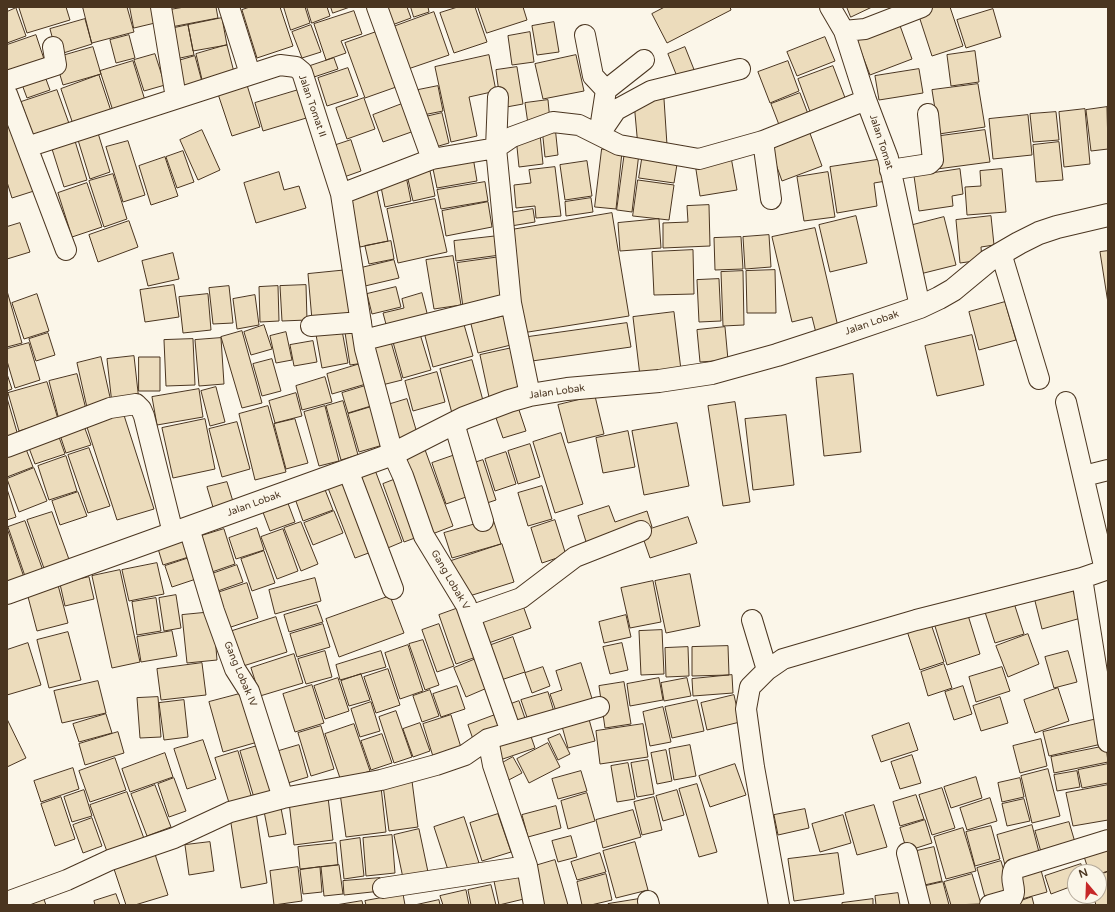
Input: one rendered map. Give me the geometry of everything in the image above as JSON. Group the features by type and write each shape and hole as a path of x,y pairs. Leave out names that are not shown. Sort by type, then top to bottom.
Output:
{"street":[{"path":"161,7 176,98"},
{"path":"229,7 250,74"},
{"path":"377,7 432,158"},
{"name":"Jalan Tomat","path":"830,7 844,31 866,100 888,158 920,307"},
{"path":"844,31 856,21 889,7"},
{"path":"844,31 865,29 922,7"},
{"path":"585,35 593,76 606,90"},
{"path":"7,82 56,65 53,46"},
{"path":"599,135 606,90 644,60"},
{"name":"Jalan Tomat II","path":"27,147 280,64 296,67 302,72 341,194 365,349 393,454"},
{"path":"599,135 616,110 651,91 740,69"},
{"path":"7,94 11,116 27,147 66,250"},
{"path":"498,97 496,148 510,303 530,395"},
{"path":"341,194 432,158 496,148 512,137 553,122 579,125 619,145 699,159 763,141 866,100"},
{"path":"890,170 929,164 933,160 928,114"},
{"path":"763,141 771,199"},
{"name":"Jalan Lobak","path":"7,593 393,454 454,423 491,407 530,395 574,388 659,381 712,373 777,356 920,307 953,290 988,261 1032,237 1057,227 1108,215"},
{"path":"1001,253 1039,379"},
{"path":"311,326 363,331 510,303"},
{"path":"779,905 754,767 746,709 750,687 767,670 783,659 916,620 1082,578 1107,570 1066,402"},
{"name":"Gang Lobak IV","path":"7,447 110,408 136,404 141,409 181,530 214,611 235,669 249,691 282,798"},
{"path":"454,423 483,521"},
{"name":"Gang Lobak V","path":"393,454 404,476 424,536 466,605 511,732"},
{"path":"348,470 393,589"},
{"path":"1084,476 1108,470"},
{"path":"470,616 521,598 575,557 641,531"},
{"path":"1082,578 1108,742"},
{"path":"752,620 767,670"},
{"path":"7,902 67,880 110,860 174,838 230,812 282,798 381,780 436,765 465,755 488,739 599,707"},
{"path":"488,739 493,765 527,866 534,905"},
{"path":"990,905 1011,900 1014,897 1011,875 1014,869 1108,840"},
{"path":"907,853 920,905"},
{"path":"383,888 527,866"}],"building":[{"path":"66,7 70,20 27,33 19,8"},
{"path":"83,7 127,7 134,32 92,43"},
{"path":"130,7 152,7 155,23 134,28"},
{"path":"185,7 216,7 218,18 166,28 163,11"},
{"path":"250,7 280,7 293,46 257,58 242,10"},
{"path":"284,7 305,7 310,23 291,30"},
{"path":"307,7 327,7 330,16 312,23"},
{"path":"331,7 350,7 333,13"},
{"path":"386,7 407,7 411,18 392,25"},
{"path":"411,7 428,7 429,12 414,17"},
{"path":"458,7 475,7 487,42 454,53 440,13"},
{"path":"478,7 523,7 527,20 487,33"},
{"path":"665,7 730,7 731,10 667,43 652,14"},
{"path":"847,7 872,7 851,17"},
{"path":"926,7 950,7 963,46 932,56 917,10"},
{"path":"16,8 26,36 7,43 7,12"},
{"path":"993,9 1001,37 966,48 957,20"},
{"path":"354,11 362,34 341,41 346,53 326,60 314,24"},
{"path":"434,12 449,55 408,69 393,27"},
{"path":"222,18 227,45 193,51 188,25"},
{"path":"85,19 92,44 57,55 50,29"},
{"path":"898,20 912,59 870,75 855,36"},
{"path":"554,22 559,52 537,55 532,26"},
{"path":"188,25 194,55 171,60 165,30"},
{"path":"311,25 321,52 302,58 292,32"},
{"path":"379,31 399,86 365,98 345,43"},
{"path":"530,32 534,62 512,65 508,36"},
{"path":"36,35 44,59 7,71 7,45"},
{"path":"129,35 135,58 116,63 110,40"},
{"path":"825,37 835,61 797,76 787,52"},
{"path":"227,45 235,76 203,84 196,54"},
{"path":"93,47 101,74 63,85 55,58"},
{"path":"685,47 695,72 678,79 668,54"},
{"path":"975,51 979,82 951,86 947,55"},
{"path":"155,54 165,85 144,91 134,60"},
{"path":"489,55 496,91 469,97 477,136 451,142 435,67"},
{"path":"576,55 584,91 543,99 535,64"},
{"path":"195,56 204,89 180,96 171,63"},
{"path":"334,58 338,69 314,77 310,66"},
{"path":"133,61 147,107 115,117 100,71"},
{"path":"788,61 799,91 770,103 758,72"},
{"path":"833,66 847,103 812,117 798,79"},
{"path":"517,67 523,104 501,108 496,70"},
{"path":"348,68 358,96 327,106 318,78"},
{"path":"919,69 923,93 879,100 875,76"},
{"path":"43,71 50,90 27,98 20,79"},
{"path":"99,75 113,117 75,130 61,89"},
{"path":"978,84 985,127 939,134 932,90"},
{"path":"247,85 260,127 232,136 218,94"},
{"path":"438,86 443,111 423,115 418,90"},
{"path":"305,88 313,116 263,131 255,103"},
{"path":"57,90 71,129 35,141 21,102"},
{"path":"800,93 810,119 781,130 771,104"},
{"path":"364,98 375,129 347,139 336,108"},
{"path":"664,99 667,145 638,147 634,102"},
{"path":"548,100 550,121 528,124 525,103"},
{"path":"407,102 417,130 383,142 373,115"},
{"path":"1107,107 1108,149 1091,151 1086,110"},
{"path":"1085,109 1090,164 1064,167 1059,112"},
{"path":"1056,112 1059,140 1033,142 1030,114"},
{"path":"442,113 449,143 432,148 425,117"},
{"path":"1028,115 1032,155 993,159 989,119"},
{"path":"7,118 37,190 12,198 7,182"},
{"path":"555,126 558,155 545,157 542,128"},
{"path":"808,128 822,166 782,181 768,142"},
{"path":"202,130 220,170 198,180 180,140"},
{"path":"985,130 990,162 937,169 933,137"},
{"path":"98,133 110,172 90,179 78,140"},
{"path":"540,134 543,164 519,167 516,137"},
{"path":"351,140 361,171 344,177 333,146"},
{"path":"75,141 87,180 64,187 52,149"},
{"path":"128,141 145,195 123,202 106,147"},
{"path":"1059,142 1063,180 1036,182 1033,145"},
{"path":"602,149 622,152 616,209 595,207"},
{"path":"183,151 194,182 177,188 166,157"},
{"path":"625,151 639,153 632,212 617,210"},
{"path":"643,153 678,158 674,183 639,178"},
{"path":"165,157 178,196 151,205 139,166"},
{"path":"473,157 477,181 437,188 432,164"},
{"path":"731,157 737,190 700,196 695,163"},
{"path":"883,159 886,181 874,183 877,206 837,213 830,167"},
{"path":"587,161 592,196 565,200 560,165"},
{"path":"555,167 561,216 536,218 535,206 516,208 514,185 531,183 529,170"},
{"path":"960,169 963,194 952,196 953,206 919,211 914,176"},
{"path":"1002,169 1006,212 967,215 965,187 981,186 980,171"},
{"path":"430,171 435,196 413,201 407,175"},
{"path":"279,172 284,190 299,186 306,208 256,223 244,183"},
{"path":"828,172 835,217 804,221 797,177"},
{"path":"113,174 127,219 104,227 89,181"},
{"path":"406,176 411,201 385,207 380,182"},
{"path":"638,180 674,185 669,220 633,216"},
{"path":"485,182 488,201 441,209 437,190"},
{"path":"87,183 102,227 72,237 58,193"},
{"path":"376,186 388,241 360,247 348,192"},
{"path":"591,198 593,212 566,216 565,202"},
{"path":"435,199 447,252 398,263 387,209"},
{"path":"488,202 492,227 446,236 442,211"},
{"path":"709,205 710,246 663,248 663,223 688,222 687,206"},
{"path":"533,209 535,222 511,226 509,213"},
{"path":"612,213 629,316 522,333 505,231"},
{"path":"856,216 867,263 830,272 819,225"},
{"path":"991,216 994,245 981,247 982,260 960,263 956,220"},
{"path":"944,217 956,265 916,275 905,227"},
{"path":"659,219 661,248 620,251 618,223"},
{"path":"129,221 138,247 98,262 89,235"},
{"path":"20,223 30,252 7,259 7,227"},
{"path":"815,228 839,331 817,337 812,317 792,322 772,237"},
{"path":"769,235 771,267 745,269 743,237"},
{"path":"498,236 500,255 456,261 454,241"},
{"path":"741,237 743,269 715,270 714,238"},
{"path":"391,241 394,259 369,264 365,246"},
{"path":"693,250 694,294 654,295 652,252"},
{"path":"1108,251 1108,303 1100,252"},
{"path":"173,253 179,279 148,286 142,261"},
{"path":"453,256 461,305 434,309 426,260"},
{"path":"500,257 506,301 463,307 457,263"},
{"path":"394,260 399,278 365,286 361,268"},
{"path":"348,270 352,316 312,320 308,274"},
{"path":"775,270 776,313 747,313 746,271"},
{"path":"743,271 744,325 723,326 721,272"},
{"path":"719,279 721,321 699,322 697,280"},
{"path":"174,285 179,317 145,322 140,290"},
{"path":"306,285 307,320 282,321 280,286"},
{"path":"229,286 233,323 213,324 209,288"},
{"path":"278,286 279,321 260,322 259,287"},
{"path":"396,287 401,307 372,314 367,294"},
{"path":"7,291 22,343 7,347"},
{"path":"422,293 428,317 387,328 383,313 404,308 402,299"},
{"path":"37,294 49,331 24,339 12,303"},
{"path":"208,294 211,330 183,333 179,297"},
{"path":"255,295 259,325 237,329 233,299"},
{"path":"1005,302 1016,340 979,350 969,312"},
{"path":"674,312 681,370 640,376 633,317"},
{"path":"504,316 511,345 478,353 471,324"},
{"path":"463,321 473,356 433,367 424,332"},
{"path":"359,323 364,363 350,365 344,326"},
{"path":"627,323 631,347 525,362 521,338"},
{"path":"264,325 272,349 251,355 244,332"},
{"path":"341,325 348,363 322,368 315,329"},
{"path":"725,327 728,360 700,362 697,330"},
{"path":"242,331 262,403 242,408 221,337"},
{"path":"286,332 292,360 276,363 270,336"},
{"path":"48,333 55,355 36,361 29,339"},
{"path":"420,334 431,370 403,378 393,342"},
{"path":"972,335 984,385 937,396 925,346"},
{"path":"221,338 224,384 199,386 195,340"},
{"path":"193,339 195,385 166,386 164,340"},
{"path":"313,341 317,362 294,366 290,345"},
{"path":"391,342 402,380 378,386 368,349"},
{"path":"29,343 40,380 15,388 7,361 7,349"},
{"path":"512,348 521,390 489,397 480,355"},
{"path":"134,356 139,401 112,404 107,359"},
{"path":"101,357 112,406 88,412 77,363"},
{"path":"139,357 160,357 160,391 139,391"},
{"path":"272,359 281,391 262,396 253,364"},
{"path":"472,360 485,408 453,417 440,369"},
{"path":"360,364 366,384 332,394 327,374"},
{"path":"437,372 445,402 413,411 405,381"},
{"path":"7,374 12,389 7,391"},
{"path":"77,374 87,413 59,420 49,381"},
{"path":"853,374 861,452 824,456 816,378"},
{"path":"325,377 332,402 302,410 296,386"},
{"path":"47,382 58,419 19,431 8,393"},
{"path":"365,386 371,406 348,413 342,393"},
{"path":"216,387 225,422 210,426 201,391"},
{"path":"199,389 203,417 157,425 152,397"},
{"path":"296,393 302,416 275,423 269,401"},
{"path":"595,396 604,434 568,443 558,405"},
{"path":"7,398 19,439 7,443"},
{"path":"407,399 417,433 394,440 384,406"},
{"path":"343,401 358,455 341,460 326,406"},
{"path":"735,402 750,502 723,506 708,406"},
{"path":"268,406 286,472 255,480 239,414"},
{"path":"325,406 339,461 319,466 304,412"},
{"path":"371,407 383,445 359,452 348,414"},
{"path":"518,407 526,431 503,438 495,415"},
{"path":"122,409 154,509 117,520 85,421"},
{"path":"786,415 794,485 753,490 745,419"},
{"path":"205,419 215,469 173,478 162,428"},
{"path":"295,419 308,463 286,469 274,424"},
{"path":"237,422 250,469 222,477 209,429"},
{"path":"677,423 689,486 644,495 632,431"},
{"path":"84,426 91,445 66,453 60,435"},
{"path":"628,431 635,467 603,473 596,438"},
{"path":"561,433 583,504 555,513 533,442"},
{"path":"59,437 65,454 35,464 29,448"},
{"path":"530,444 540,477 518,484 508,451"},
{"path":"424,447 453,526 427,536 398,457"},
{"path":"89,448 110,506 88,513 68,455"},
{"path":"26,449 33,467 7,477 7,456"},
{"path":"506,452 516,484 495,491 485,459"},
{"path":"455,455 469,496 446,504 432,463"},
{"path":"66,456 77,491 49,500 38,466"},
{"path":"483,460 496,500 481,505 468,465"},
{"path":"34,468 47,501 19,512 7,479"},
{"path":"375,470 402,542 383,550 356,477"},
{"path":"401,477 423,535 404,542 383,484"},
{"path":"346,481 374,551 355,558 328,488"},
{"path":"227,482 235,508 215,514 207,487"},
{"path":"322,482 333,510 303,521 293,493"},
{"path":"542,486 552,519 528,526 518,493"},
{"path":"7,489 16,517 7,520"},
{"path":"78,492 87,516 60,525 52,501"},
{"path":"286,498 295,522 270,531 261,507"},
{"path":"609,506 615,522 647,511 652,527 588,548 578,516"},
{"path":"334,511 343,533 313,545 304,523"},
{"path":"52,512 71,565 46,574 27,520"},
{"path":"688,517 697,543 650,558 641,532"},
{"path":"493,519 501,544 452,558 444,533"},
{"path":"555,520 566,555 542,563 531,528"},
{"path":"25,521 45,576 27,582 8,527"},
{"path":"301,522 318,564 301,571 284,528"},
{"path":"7,528 26,583 10,588 7,581"},
{"path":"257,528 264,550 236,559 229,538"},
{"path":"224,529 235,564 209,573 198,537"},
{"path":"283,529 298,571 277,579 261,537"},
{"path":"187,532 195,555 163,565 156,542"},
{"path":"502,544 514,582 463,598 451,561"},
{"path":"264,551 275,583 252,591 241,559"},
{"path":"195,556 202,577 172,587 165,566"},
{"path":"157,563 164,594 129,601 122,570"},
{"path":"237,565 243,582 215,592 209,575"},
{"path":"120,570 140,662 112,668 92,576"},
{"path":"690,574 700,626 666,633 655,581"},
{"path":"89,577 94,599 65,606 60,584"},
{"path":"315,578 321,601 275,614 269,590"},
{"path":"653,581 661,622 630,628 621,588"},
{"path":"247,583 258,618 222,630 211,595"},
{"path":"1071,583 1081,618 1042,629 1033,593"},
{"path":"58,585 68,623 37,631 27,593"},
{"path":"176,595 181,628 164,631 159,598"},
{"path":"390,596 404,633 339,657 326,619"},
{"path":"156,598 161,631 137,635 132,602"},
{"path":"521,600 531,628 483,645 473,616"},
{"path":"1013,600 1024,634 995,643 984,609"},
{"path":"317,605 323,622 289,632 284,615"},
{"path":"464,606 482,655 456,664 439,615"},
{"path":"213,612 217,660 187,663 182,615"},
{"path":"967,612 980,654 947,665 934,623"},
{"path":"626,615 631,637 604,643 599,622"},
{"path":"276,617 287,652 237,668 226,633"},
{"path":"323,624 330,647 297,657 290,634"},
{"path":"439,624 454,666 437,672 422,630"},
{"path":"931,624 944,662 920,670 907,631"},
{"path":"662,630 664,674 641,675 639,631"},
{"path":"172,631 177,656 141,662 137,637"},
{"path":"68,632 81,680 49,688 37,640"},
{"path":"1028,634 1039,664 1008,677 996,646"},
{"path":"513,637 525,672 495,682 483,648"},
{"path":"423,640 439,685 425,690 409,644"},
{"path":"28,643 41,685 7,695 7,650"},
{"path":"622,643 628,670 610,674 603,647"},
{"path":"408,645 423,691 400,699 385,653"},
{"path":"728,646 729,675 692,676 692,647"},
{"path":"688,647 689,676 666,677 665,648"},
{"path":"325,651 332,677 306,684 298,659"},
{"path":"381,651 386,667 340,680 336,665"},
{"path":"1068,651 1077,682 1054,688 1045,657"},
{"path":"294,654 303,683 260,696 251,668"},
{"path":"483,656 494,685 466,697 454,668"},
{"path":"202,663 206,695 161,700 157,669"},
{"path":"581,663 594,705 558,717 550,694 562,690 556,671"},
{"path":"944,664 952,688 928,696 921,672"},
{"path":"543,667 550,686 532,693 525,673"},
{"path":"1002,667 1010,691 976,702 969,677"},
{"path":"388,669 400,705 376,713 364,677"},
{"path":"361,674 370,700 349,706 341,681"},
{"path":"732,675 733,693 693,696 692,679"},
{"path":"338,678 349,711 325,719 314,686"},
{"path":"659,678 663,700 630,706 627,684"},
{"path":"687,678 691,696 664,701 661,683"},
{"path":"98,681 106,713 62,723 54,691"},
{"path":"624,682 631,724 605,728 599,686"},
{"path":"312,685 324,723 295,732 283,694"},
{"path":"457,686 465,709 441,717 433,694"},
{"path":"963,686 972,714 954,720 945,692"},
{"path":"1058,688 1069,721 1035,733 1024,700"},
{"path":"430,690 439,716 422,722 413,696"},
{"path":"247,692 261,741 223,752 209,702"},
{"path":"548,692 555,715 529,723 521,700"},
{"path":"734,695 740,722 707,730 701,703"},
{"path":"158,697 161,737 140,738 137,698"},
{"path":"1000,697 1008,723 981,731 973,706"},
{"path":"184,700 188,737 164,740 159,703"},
{"path":"697,700 704,731 672,738 665,707"},
{"path":"519,701 527,724 511,729 503,707"},
{"path":"371,702 380,731 360,737 351,709"},
{"path":"663,707 671,742 650,746 643,712"},
{"path":"396,711 412,757 394,763 379,717"},
{"path":"503,712 509,730 474,742 468,725"},
{"path":"587,712 595,741 568,748 560,719"},
{"path":"106,714 112,733 79,742 73,724"},
{"path":"451,715 463,754 435,763 423,724"},
{"path":"1101,718 1106,743 1049,756 1043,732"},
{"path":"7,719 26,758 7,767"},
{"path":"420,723 430,751 413,757 403,729"},
{"path":"909,723 918,750 881,762 872,736"},
{"path":"354,724 370,771 341,781 325,734"},
{"path":"643,724 648,757 600,764 596,731"},
{"path":"321,726 334,769 311,776 298,733"},
{"path":"528,728 535,748 497,761 491,741"},
{"path":"118,732 124,753 85,765 79,744"},
{"path":"382,734 392,763 371,770 361,741"},
{"path":"560,734 570,754 558,760 548,739"},
{"path":"1041,739 1047,766 1020,773 1013,746"},
{"path":"203,740 216,779 187,789 174,749"},
{"path":"548,743 560,767 529,783 517,759"},
{"path":"264,744 279,794 255,801 240,751"},
{"path":"299,745 308,777 281,785 272,753"},
{"path":"690,745 696,776 674,780 669,749"},
{"path":"1106,746 1108,762 1054,773 1051,757"},
{"path":"666,750 672,781 657,784 651,753"},
{"path":"238,751 253,802 231,809 215,758"},
{"path":"165,753 173,777 130,792 122,769"},
{"path":"912,755 921,783 900,789 891,762"},
{"path":"513,757 522,773 503,783 495,767"},
{"path":"115,758 126,790 90,802 79,771"},
{"path":"648,760 654,794 637,797 631,763"},
{"path":"628,763 635,799 617,802 611,766"},
{"path":"735,764 746,795 710,807 699,776"},
{"path":"1108,764 1108,783 1082,788 1078,770"},
{"path":"73,768 79,789 41,802 34,781"},
{"path":"1048,769 1060,816 1032,823 1021,776"},
{"path":"581,771 587,791 558,799 552,779"},
{"path":"1077,771 1080,787 1057,791 1054,775"},
{"path":"976,777 982,798 951,808 944,787"},
{"path":"174,778 186,811 169,817 158,784"},
{"path":"1020,778 1024,797 1002,802 998,783"},
{"path":"412,781 418,827 389,831 383,785"},
{"path":"697,784 717,852 699,857 679,789"},
{"path":"155,785 171,827 147,836 131,794"},
{"path":"1108,785 1108,820 1073,826 1066,793"},
{"path":"381,787 386,832 346,837 340,793"},
{"path":"942,788 955,828 932,835 919,795"},
{"path":"84,790 92,816 72,822 64,797"},
{"path":"677,790 684,815 663,821 656,796"},
{"path":"127,792 146,844 109,857 90,805"},
{"path":"587,793 595,821 568,829 561,801"},
{"path":"916,795 924,819 900,826 893,802"},
{"path":"61,797 75,839 55,846 41,804"},
{"path":"328,797 333,840 294,845 289,802"},
{"path":"654,797 662,830 642,835 634,802"},
{"path":"990,798 997,821 967,830 960,808"},
{"path":"1024,799 1030,821 1007,826 1002,804"},
{"path":"280,803 286,834 269,837 263,806"},
{"path":"874,805 887,847 857,855 845,813"},
{"path":"556,806 561,828 528,837 522,815"},
{"path":"805,809 809,828 778,835 774,815"},
{"path":"633,810 641,837 603,848 596,820"},
{"path":"256,812 267,883 241,888 230,817"},
{"path":"498,814 511,852 482,861 470,823"},
{"path":"843,815 851,843 820,852 812,824"},
{"path":"464,817 479,863 449,873 434,827"},
{"path":"92,818 102,846 83,853 73,825"},
{"path":"925,820 932,843 907,851 900,828"},
{"path":"1069,822 1077,849 1043,859 1035,831"},
{"path":"1032,825 1041,860 1006,869 997,835"},
{"path":"991,826 1000,859 975,866 966,832"},
{"path":"963,828 976,871 946,879 934,837"},
{"path":"419,829 428,872 403,878 394,835"},
{"path":"392,835 395,873 366,876 363,838"},
{"path":"571,836 577,857 558,862 552,841"},
{"path":"360,838 364,876 344,879 340,841"},
{"path":"1108,841 1108,871 1107,864 1086,864 1082,850"},
{"path":"210,842 214,871 189,875 185,845"},
{"path":"635,842 648,890 616,898 603,851"},
{"path":"336,843 338,865 300,869 298,847"},
{"path":"934,847 942,881 916,887 908,853"},
{"path":"154,851 168,895 135,905 126,905 112,863"},
{"path":"600,853 606,872 577,880 571,862"},
{"path":"838,853 844,894 794,901 788,859"},
{"path":"555,860 568,905 539,905 528,868"},
{"path":"1001,861 1012,898 987,905 977,868"},
{"path":"1039,863 1047,892 1022,899 1014,871"},
{"path":"339,865 343,894 324,896 321,867"},
{"path":"298,867 302,901 274,905 270,871"},
{"path":"320,867 322,892 303,894 300,870"},
{"path":"1067,869 1067,888 1051,894 1045,876"},
{"path":"1107,872 1108,905 1096,905 1107,904"},
{"path":"606,874 612,900 591,905 582,905 577,882"},
{"path":"972,874 981,904 951,905 944,882"},
{"path":"523,875 528,898 499,905 494,881"},
{"path":"380,878 381,891 344,895 343,881"},
{"path":"943,882 949,905 921,905 917,888"},
{"path":"491,885 496,905 471,905 468,890"},
{"path":"466,890 469,905 443,905 440,896"},
{"path":"898,893 900,905 876,905 875,896"},
{"path":"42,894 46,905 10,905"},
{"path":"116,894 120,905 95,905 94,901"},
{"path":"403,894 405,905 366,905 365,901"},
{"path":"1032,897 1034,905 1009,905"},
{"path":"645,898 647,905 608,905 608,904"},
{"path":"873,899 873,905 842,905 842,903"},
{"path":"439,900 440,905 415,905"},
{"path":"362,901 363,905 336,905"}]}
